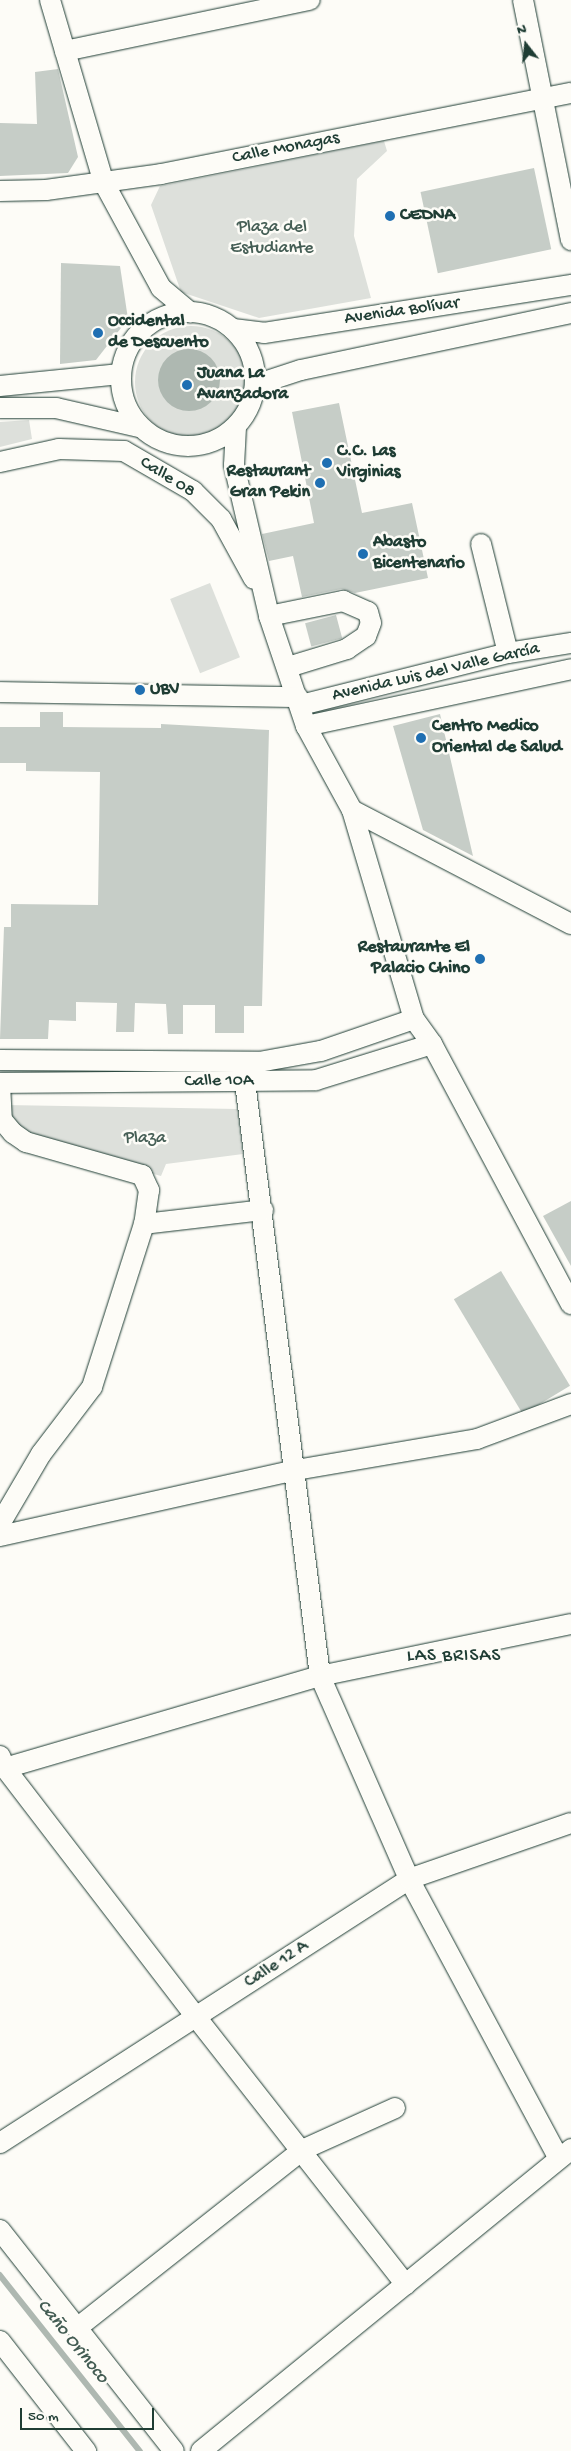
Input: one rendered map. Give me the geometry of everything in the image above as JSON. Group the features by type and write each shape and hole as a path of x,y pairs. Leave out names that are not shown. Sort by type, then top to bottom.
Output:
{"street":[{"path":"50,0 104,183 161,288 190,312"},
{"path":"65,50 310,0"},
{"path":"523,0 571,240"},
{"name":"Calle Monagas","path":"0,191 104,183 571,93"},
{"name":"Avenida Bolívar","path":"233,329 264,333 571,285"},
{"path":"147,326 161,288"},
{"path":"0,408 56,408 139,427 177,446 219,439 236,427 249,407 255,385 246,345 233,329 213,317 190,312 167,315 147,326 128,347 120,374 124,402 139,427"},
{"name":"Avenida Bolívar","path":"255,385 301,370 571,313"},
{"path":"0,386 120,374"},
{"path":"236,427 234,465 269,616 300,701 306,726 352,810 414,1020 432,1044 571,1304"},
{"name":"Calle 08","path":"0,462 59,449 124,451 192,491 221,519 248,564 269,616"},
{"path":"481,544 508,653"},
{"path":"269,616 343,601 368,612 371,623 366,636 347,650 288,667"},
{"name":"Avenida Luis del Valle García","path":"0,692 300,701 508,653 571,643"},
{"name":"Avenida Luis del Valle García","path":"306,726 571,669"},
{"path":"352,810 571,924"},
{"name":"Calle 10A","path":"0,1060 259,1062 321,1051 414,1020"},
{"name":"Calle 10A","path":"0,1084 316,1080 432,1044"},
{"path":"201,2451 406,2285 564,2153 410,1879 320,1676 296,1470 245,1082"},
{"path":"0,1084 2,1120 26,1142 148,1180 144,1224 92,1387 41,1454 0,1524"},
{"path":"144,1224 263,1210"},
{"path":"0,1536 296,1470 478,1439 571,1404"},
{"path":"406,2285 196,2017 2,1762 320,1676 571,1624"},
{"name":"Calle 12 A","path":"0,2143 410,1879 571,1823"},
{"path":"77,2328 302,2150 395,2108"},
{"path":"0,2230 174,2451"},
{"path":"2,2348 86,2451"}],"green space":[{"name":"Plaza del Estudiante","path":"384,141 387,151 357,179 354,236 371,298 259,318 181,292 151,205 160,186"},
{"path":"191,326 212,331 230,343 242,361 247,382 242,403 230,421 212,433 191,438 170,433 152,421 140,403 135,382 140,361 152,343 170,331"},
{"path":"29,420 32,439 0,447 0,422"},
{"path":"210,583 240,657 200,673 170,599"},
{"name":"Plaza","path":"6,1105 238,1109 243,1154 166,1164 161,1176 30,1140 17,1128"}],"shaded area":[{"path":"183,349 195,349 211,358 218,368 220,380 218,392 211,402 195,411 183,411 172,406 163,397 158,386 158,374 163,363 172,354"}],"building":[{"path":"58,69 78,157 68,173 0,176 0,123 37,124 35,72"},
{"path":"534,168 551,249 438,273 421,192"},
{"path":"61,263 120,266 128,319 96,360 60,364"},
{"path":"339,403 362,513 412,503 428,578 355,593 341,589 302,597 293,556 269,561 262,534 314,523 292,412"},
{"path":"336,615 342,638 311,646 305,623"},
{"path":"40,712 63,712 63,727 161,728 161,724 269,730 262,1006 244,1006 244,1033 215,1033 215,1005 183,1005 183,1034 168,1034 166,1004 135,1003 134,1032 116,1032 117,1003 76,1002 76,1021 49,1020 48,1039 0,1039 4,927 11,927 11,904 98,905 100,772 26,771 26,763 0,763 0,727 40,727"},
{"path":"440,714 473,856 423,830 393,726"},
{"path":"571,1201 571,1266 543,1216"},
{"path":"501,1271 570,1386 523,1414 454,1299"}],"waterway":[{"name":"Caño Orinoco","path":"0,2275 140,2451"}],"place":[{"name":"CEDNA","path":"390,216"},
{"name":"Occidental de Descuento","path":"98,333"},
{"name":"Juana La Avanzadora","path":"187,385"},
{"name":"C.C. Las Virginias","path":"327,463"},
{"name":"Restaurant Gran Pekin","path":"320,483"},
{"name":"Abasto Bicentenario","path":"363,554"},
{"name":"UBV","path":"140,690"},
{"name":"Centro Medico Oriental de Salud","path":"421,738"},
{"name":"Restaurante El Palacio Chino","path":"480,959"}],"district":[{"name":"LAS BRISAS","path":"454,1657"}]}
